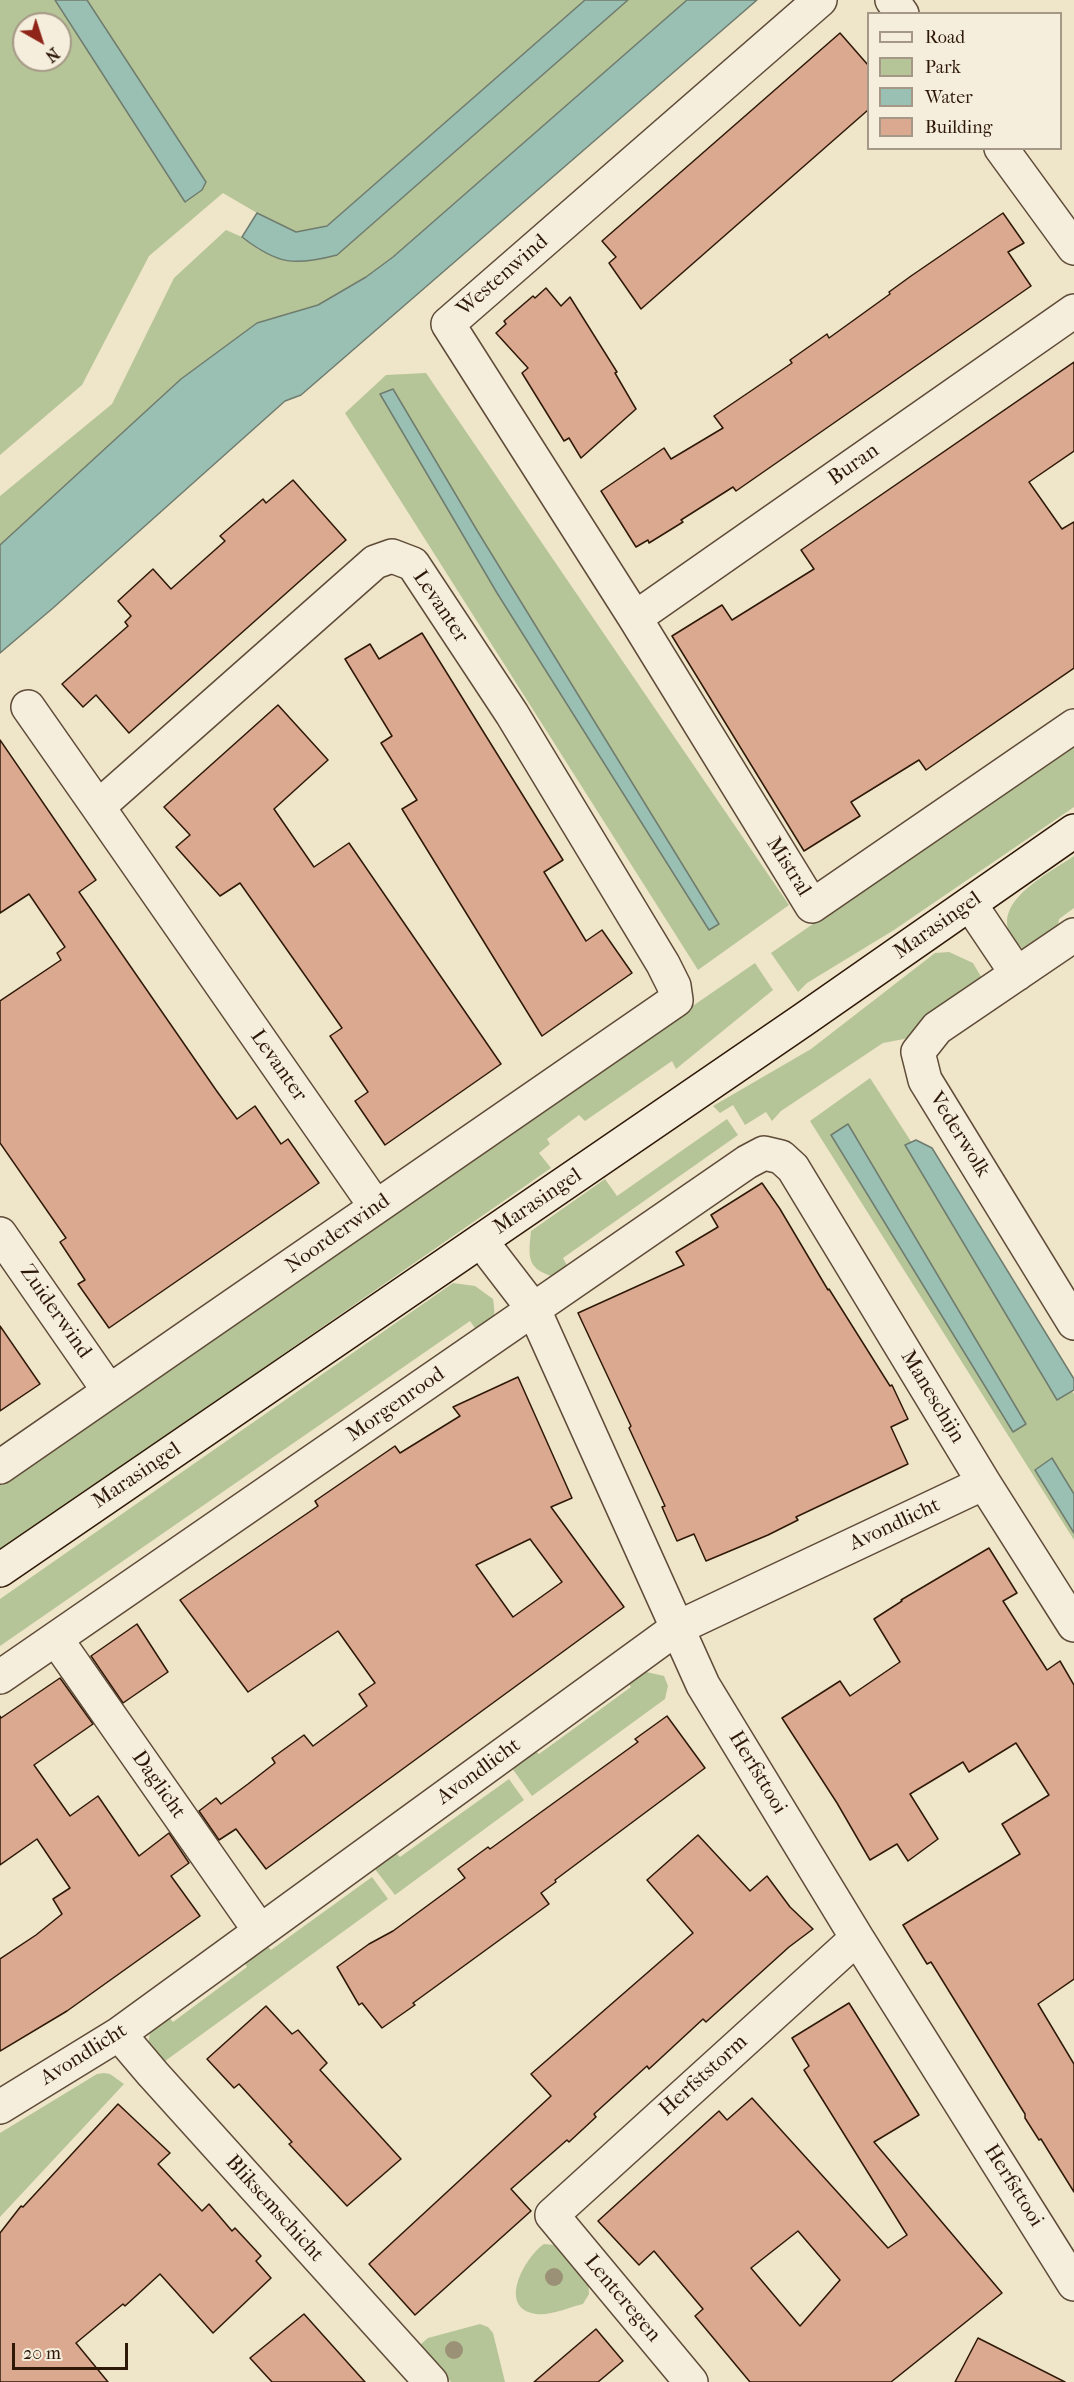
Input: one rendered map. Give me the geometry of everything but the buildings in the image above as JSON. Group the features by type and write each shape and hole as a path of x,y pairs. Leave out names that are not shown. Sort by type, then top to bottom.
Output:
{"street":[{"name":"Westenwind","path":"635,618 448,324 820,0"},
{"path":"1002,150 1074,248"},
{"name":"Buran","path":"635,618 1074,311"},
{"name":"Levanter","path":"98,807 375,562 392,556 413,564 512,714 663,964 674,986 676,1000"},
{"name":"Mistral","path":"635,618 812,906 1074,726"},
{"name":"Levanter","path":"28,707 376,1207"},
{"name":"Marasingel","path":"0,1570 1074,831"},
{"path":"970,904 1017,974"},
{"name":"Vederwolk","path":"1074,935 938,1028 918,1052 925,1080 1074,1323"},
{"name":"Noorderwind","path":"0,1467 676,1000"},
{"name":"Morgenrood","path":"0,1677 753,1159 764,1153 781,1157 793,1168"},
{"name":"Maneschijn","path":"793,1168 984,1483 1074,1625"},
{"name":"Zuiderwind","path":"0,1233 109,1391"},
{"name":"Herfsttooi","path":"481,1240 534,1310 703,1685 856,1938 1074,2284"},
{"name":"Avondlicht","path":"0,2107 119,2034 677,1628 984,1483"},
{"name":"Daglicht","path":"56,1639 260,1931"},
{"name":"Herfststorm","path":"552,2215 856,1938"},
{"name":"Bliksemschicht","path":"119,2034 431,2382"},
{"name":"Lenteregen","path":"552,2215 691,2382"}],"green space":[{"path":"0,0 55,0 63,12 12,12 12,72 72,72 72,26 185,202 206,182 87,0 585,0 326,227 296,232 223,193 149,256 82,385 0,455"},
{"path":"628,0 687,0 393,257 366,277 318,305 257,323 181,379 0,545 0,496 112,404 174,278 226,230 242,237 259,250 337,255"},
{"path":"426,373 789,905 698,970 345,413 386,375"},
{"path":"1074,743 1074,807 894,930 807,983 798,992 771,953"},
{"path":"1074,856 1074,908 1059,919 1056,938 1042,948 1022,948 1010,934 1007,920 1011,907 1033,883"},
{"path":"949,952 973,963 983,980 909,1038 883,1043 781,1111 772,1121 766,1112 745,1125 733,1105 720,1113 713,1106 811,1049 935,953"},
{"path":"755,963 773,990 676,1069 672,1061 585,1121 579,1115 547,1139 550,1144 539,1153 551,1168 0,1551 0,1484"},
{"path":"870,1078 1074,1394 1074,1540 810,1121"},
{"path":"727,1119 738,1135 563,1258 570,1271 557,1278 535,1267 530,1256 531,1231 605,1179 617,1196"},
{"path":"453,1283 475,1286 493,1299 493,1320 484,1330 479,1334 470,1321 0,1646 0,1599"},
{"path":"642,1671 664,1676 668,1686 665,1699 532,1796 509,1764 531,1747 539,1754 631,1687 625,1678"},
{"path":"509,1779 524,1800 395,1895 371,1864 392,1849 400,1857"},
{"path":"372,1877 388,1899 161,2064 148,2045 151,2026 166,2013 173,2022 247,1967 242,1957 263,1942 271,1950"},
{"path":"97,2074 110,2074 124,2084 0,2217 0,2133"},
{"path":"544,2244 554,2245 588,2281 589,2294 583,2304 554,2313 536,2314 524,2310 518,2302 516,2293 523,2270"},
{"path":"480,2324 488,2327 493,2333 505,2382 451,2382 421,2348 421,2344 428,2338"}],"water":[{"path":"55,0 87,0 206,182 202,190 185,202 72,26 72,12 63,12"},
{"path":"585,0 628,0 337,255 310,261 287,261 266,253 242,237 257,213 296,232 327,226"},
{"path":"687,0 757,0 301,395 285,401 0,653 0,545 181,379 257,323 318,305 366,277 393,257"},
{"path":"393,389 478,532 719,924 709,930 497,593 380,394"},
{"path":"848,1124 1026,1424 1013,1432 831,1135"},
{"path":"916,1140 932,1148 1074,1379 1074,1390 1057,1400 905,1145"},
{"path":"1052,1458 1074,1494 1074,1533 1035,1470"}]}
